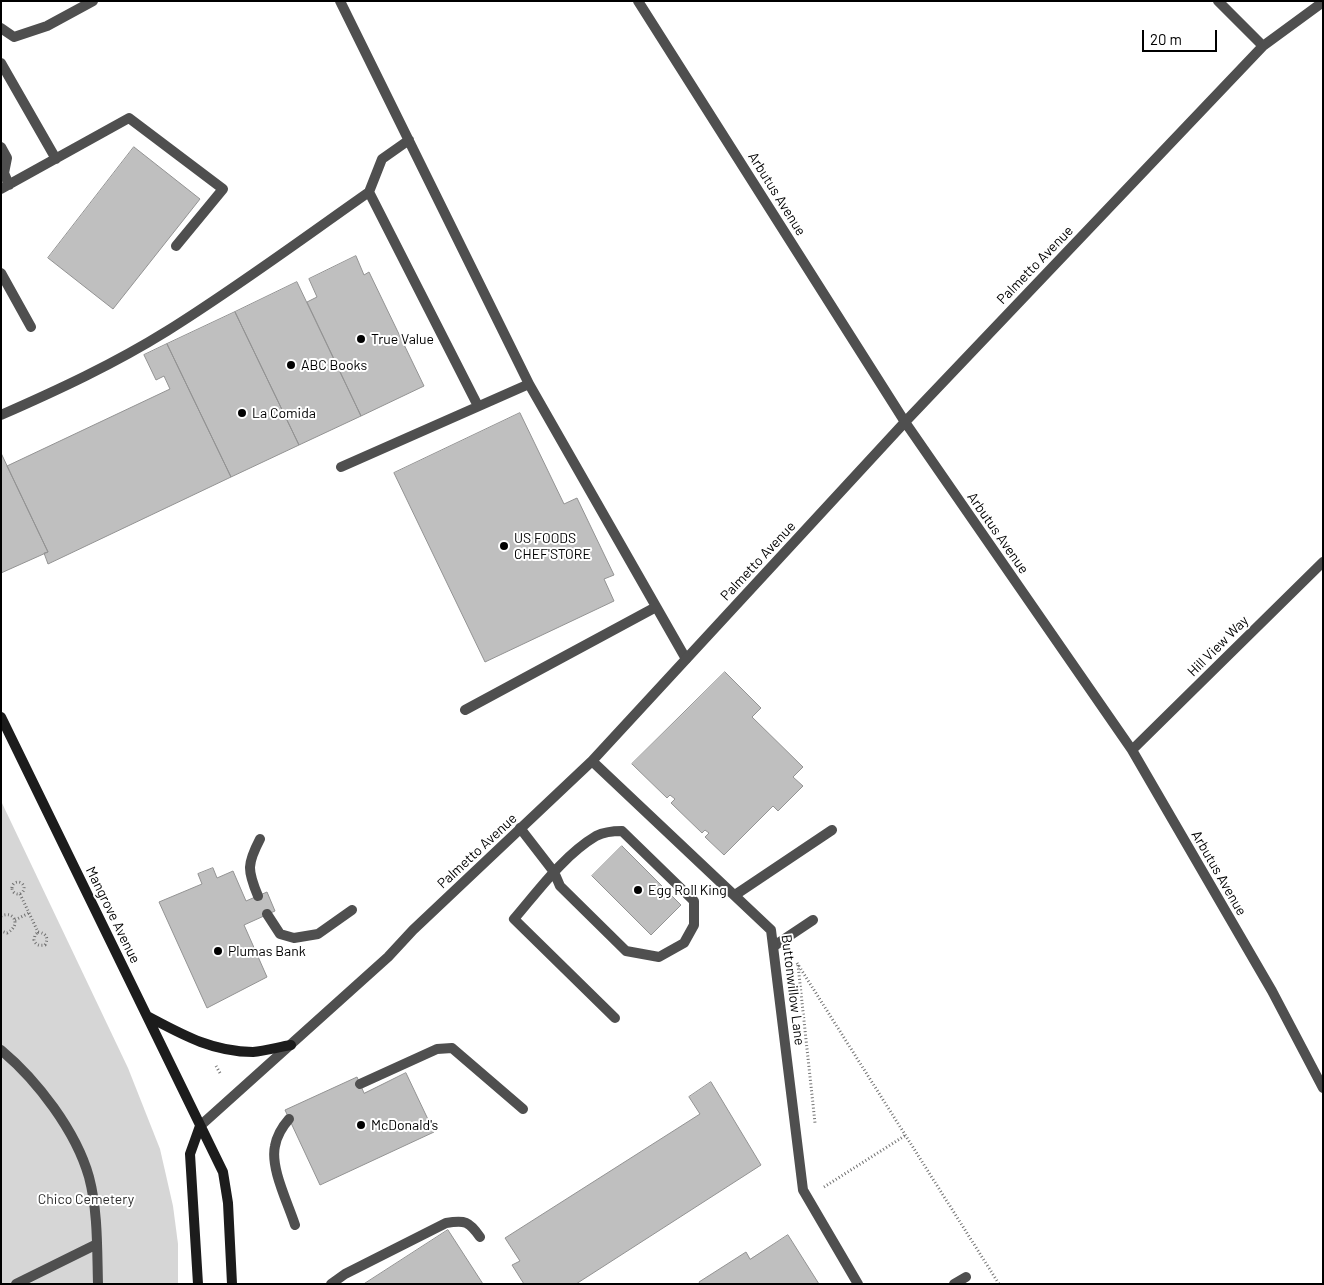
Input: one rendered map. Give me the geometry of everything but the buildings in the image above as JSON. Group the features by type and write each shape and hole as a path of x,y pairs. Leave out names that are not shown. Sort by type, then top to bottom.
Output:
{"street":[{"path":"1,28 14,37 46,26 93,1"},
{"path":"340,1 529,384 686,659"},
{"name":"Arbutus Avenue","path":"638,1 905,422 1132,750 1272,991 1323,1088"},
{"path":"1218,1 1263,46"},
{"name":"Palmetto Avenue","path":"200,1126 388,957 413,930 592,762 905,422 1263,46 1323,2"},
{"path":"1,64 56,160"},
{"path":"1,147 7,158 3,172 5,187 128,118 223,189 176,246"},
{"path":"1,415 82,378 166,332 265,266 369,192 382,160 409,140"},
{"path":"369,192 478,406"},
{"path":"1,273 31,327"},
{"path":"341,467 529,384"},
{"name":"Hill View Way","path":"1132,750 1323,562"},
{"path":"465,710 656,607"},
{"name":"Mangrove Avenue","path":"1,717 223,1172 228,1202 232,1284"},
{"name":"Buttonwillow Lane","path":"592,762 772,930 803,1190 858,1284"},
{"path":"520,828 554,872 560,886 626,951 659,957 684,943 694,924 694,901 622,831 610,831 597,836 554,872 514,919 615,1018"},
{"path":"735,895 832,830"},
{"path":"258,896 250,878 250,858 260,839"},
{"path":"267,914 280,934 294,938 318,934 352,910"},
{"path":"774,946 813,920"},
{"path":"147,1016 194,1040 218,1049 253,1052 291,1044"},
{"path":"360,1084 437,1049 452,1048 523,1109"},
{"path":"1,1050 48,1099 74,1140 89,1178 95,1218 98,1284"},
{"path":"289,1118 280,1129 274,1147 276,1170 295,1225"},
{"path":"198,1284 190,1154 200,1126"},
{"path":"331,1284 345,1274 446,1223 461,1220 472,1225 480,1237"},
{"path":"16,1284 97,1244"},
{"path":"954,1284 966,1276"}],"path":[{"path":"20,894 38,932 46,936 45,945 40,946 36,944 34,940 38,932"},
{"path":"15,920 29,913"},
{"path":"1,916 5,914 11,915 16,925 8,933 1,931"},
{"path":"815,1126 797,963 1000,1284"},
{"path":"824,1188 906,1135"},
{"path":"822,1181 825,1194"}],"green space":[{"name":"Chico Cemetery","path":"1,801 128,1068 160,1149 173,1206 178,1244 178,1284 1,1284"}],"place":[{"name":"True Value","path":"361,339"},
{"name":"ABC Books","path":"291,365"},
{"name":"La Comida","path":"242,413"},
{"name":"US FOODS CHEF'STORE","path":"504,546"},
{"name":"Egg Roll King","path":"638,890"},
{"name":"Plumas Bank","path":"218,951"},
{"name":"McDonald's","path":"361,1125"}]}
